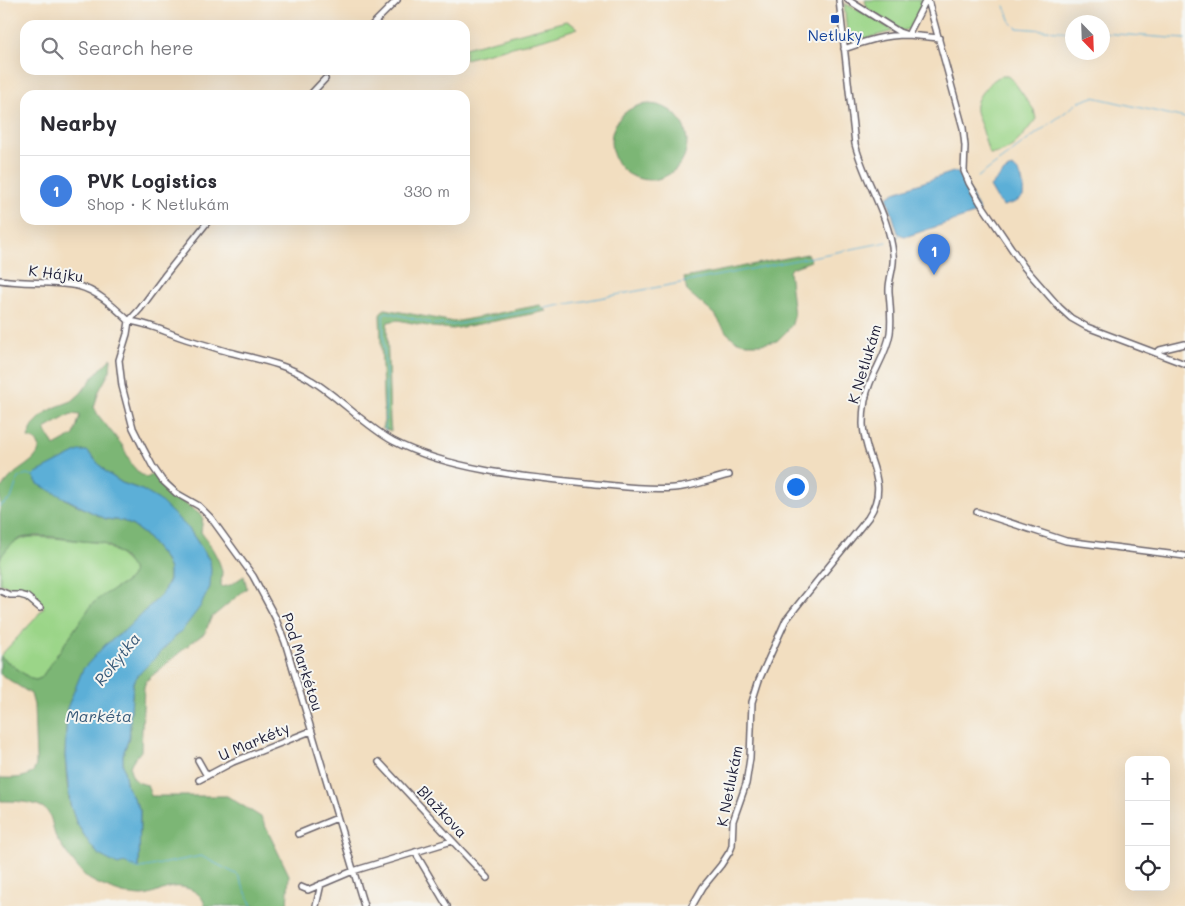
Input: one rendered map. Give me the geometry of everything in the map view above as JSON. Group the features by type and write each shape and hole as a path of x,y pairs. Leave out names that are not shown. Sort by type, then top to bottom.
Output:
{"street":[{"path":"377,20 397,0"},
{"name":"K Netlukám","path":"692,906 703,887 730,851 733,821 746,784 750,758 752,702 759,680 786,620 868,518 878,496 878,480 865,442 863,415 868,390 885,353 889,337 892,313 889,284 894,257 885,218 860,163 855,144 838,0"},
{"path":"848,0 899,32 908,35"},
{"path":"908,35 927,0"},
{"path":"927,0 963,128 966,146 964,171 969,184 1024,267 1071,318 1087,327 1185,364"},
{"path":"844,49 864,41 891,35 939,38"},
{"path":"315,90 325,79"},
{"path":"128,321 140,309 205,225"},
{"name":"K Hájku","path":"0,280 79,287 100,296 116,308 128,321"},
{"path":"128,321 140,322 177,336 272,362 292,370 334,396 380,433 392,440 416,452 475,468 539,478 644,488 673,488 729,475"},
{"name":"Pod Markétou","path":"128,321 127,334 119,360 122,386 136,434 162,480 176,493 199,506 211,518 252,576 275,617 364,906"},
{"path":"1156,353 1160,350 1185,344"},
{"path":"977,512 1066,541 1185,556"},
{"path":"0,591 10,595 27,597 40,608"},
{"name":"U Markéty","path":"199,780 233,762 311,732"},
{"name":"U Markéty","path":"198,760 206,776"},
{"name":"Blažkova","path":"379,762 487,878"},
{"path":"298,834 337,818"},
{"path":"301,887 308,890 353,871 452,841"},
{"path":"415,852 447,906"},
{"path":"316,906 321,884"}],"green space":[{"path":"865,0 923,0 909,29 902,31 867,8"},
{"path":"844,3 868,15 894,31 848,43"},
{"path":"566,21 578,28 548,38 470,58 470,47"},
{"path":"1001,76 1007,76 1012,79 1034,110 1036,119 1022,137 1011,147 1005,151 990,154 977,114 976,105 986,88 993,80"},
{"path":"642,104 656,104 670,110 681,121 687,135 684,157 676,169 656,180 642,180 628,174 617,163 611,149 611,135 617,121 628,110"},
{"path":"807,254 811,261 789,271 794,316 792,324 777,341 747,344 735,340 726,332 716,316 687,291 684,278"},
{"path":"540,305 547,311 453,329 398,320 388,322 391,431 382,428 384,421 380,315 382,311 385,309 454,322"},
{"path":"111,358 110,371 99,391 94,407 98,415 122,445 132,465 139,473 147,478 153,472 170,492 203,517 201,532 219,562 222,572 221,585 223,587 230,585 244,576 247,588 211,618 205,633 146,681 144,687 141,751 132,762 130,767 131,773 137,782 147,785 151,796 227,796 261,817 289,875 287,906 205,906 204,901 197,893 182,887 172,887 143,896 115,891 91,880 81,872 56,837 47,811 38,805 25,802 0,801 0,778 19,778 29,775 35,768 36,760 34,705 31,694 0,674 0,658 31,679 41,678 92,604 127,581 132,575 130,566 122,556 107,545 98,542 44,536 22,538 12,544 0,559 0,489 38,453 38,444 28,438 33,425 45,413 72,401 81,393","holes":["71,414 80,415 74,435 54,446 45,429","87,451 107,473 122,483 142,490 189,529 210,561 184,628 140,672 133,682 129,738 123,754 123,765 127,787 140,810 139,868 99,855 76,822 70,804 67,783 65,756 67,709 105,645 124,631 162,594 169,580 169,569 164,558 145,535 133,526 123,521 106,519 65,499"]},
{"path":"30,537 102,543 118,553 131,565 133,574 127,581 92,604 41,678 36,680 31,679 0,656 44,607 23,592 0,584 1,555 16,542"}],"water":[{"path":"1012,167 1021,176 1023,197 1016,202 1003,206 990,187 1004,172"},
{"path":"957,172 966,184 980,212 908,236 898,233 887,197 895,192"},
{"name":"Markéta","path":"79,451 87,451 107,473 122,483 142,490 159,500 189,529 210,561 210,587 200,607 184,628 133,682 129,738 123,754 123,765 127,787 140,810 139,868 124,863 118,865 99,855 76,822 70,804 65,756 67,708 83,669 105,645 124,631 162,594 169,580 169,569 164,558 145,535 133,526 123,521 106,519 38,484 33,476 36,473"}],"waterway":[{"path":"1005,6 1011,22 1017,28 1065,31"},
{"path":"1110,34 1185,39"},
{"path":"978,177 1079,102 1093,97 1185,118"},
{"path":"895,240 899,235"},
{"path":"385,433 386,376 383,315 387,312 434,324 454,325 887,242"},
{"name":"Rokytka","path":"0,506 11,499 18,478 26,474 34,476"},
{"name":"Rokytka","path":"130,865 136,869 201,856 238,875 252,906"}],"place":[{"name":"Netluky","path":"835,19"},
{"name":"PVK Logistics","path":"934,275"}]}
